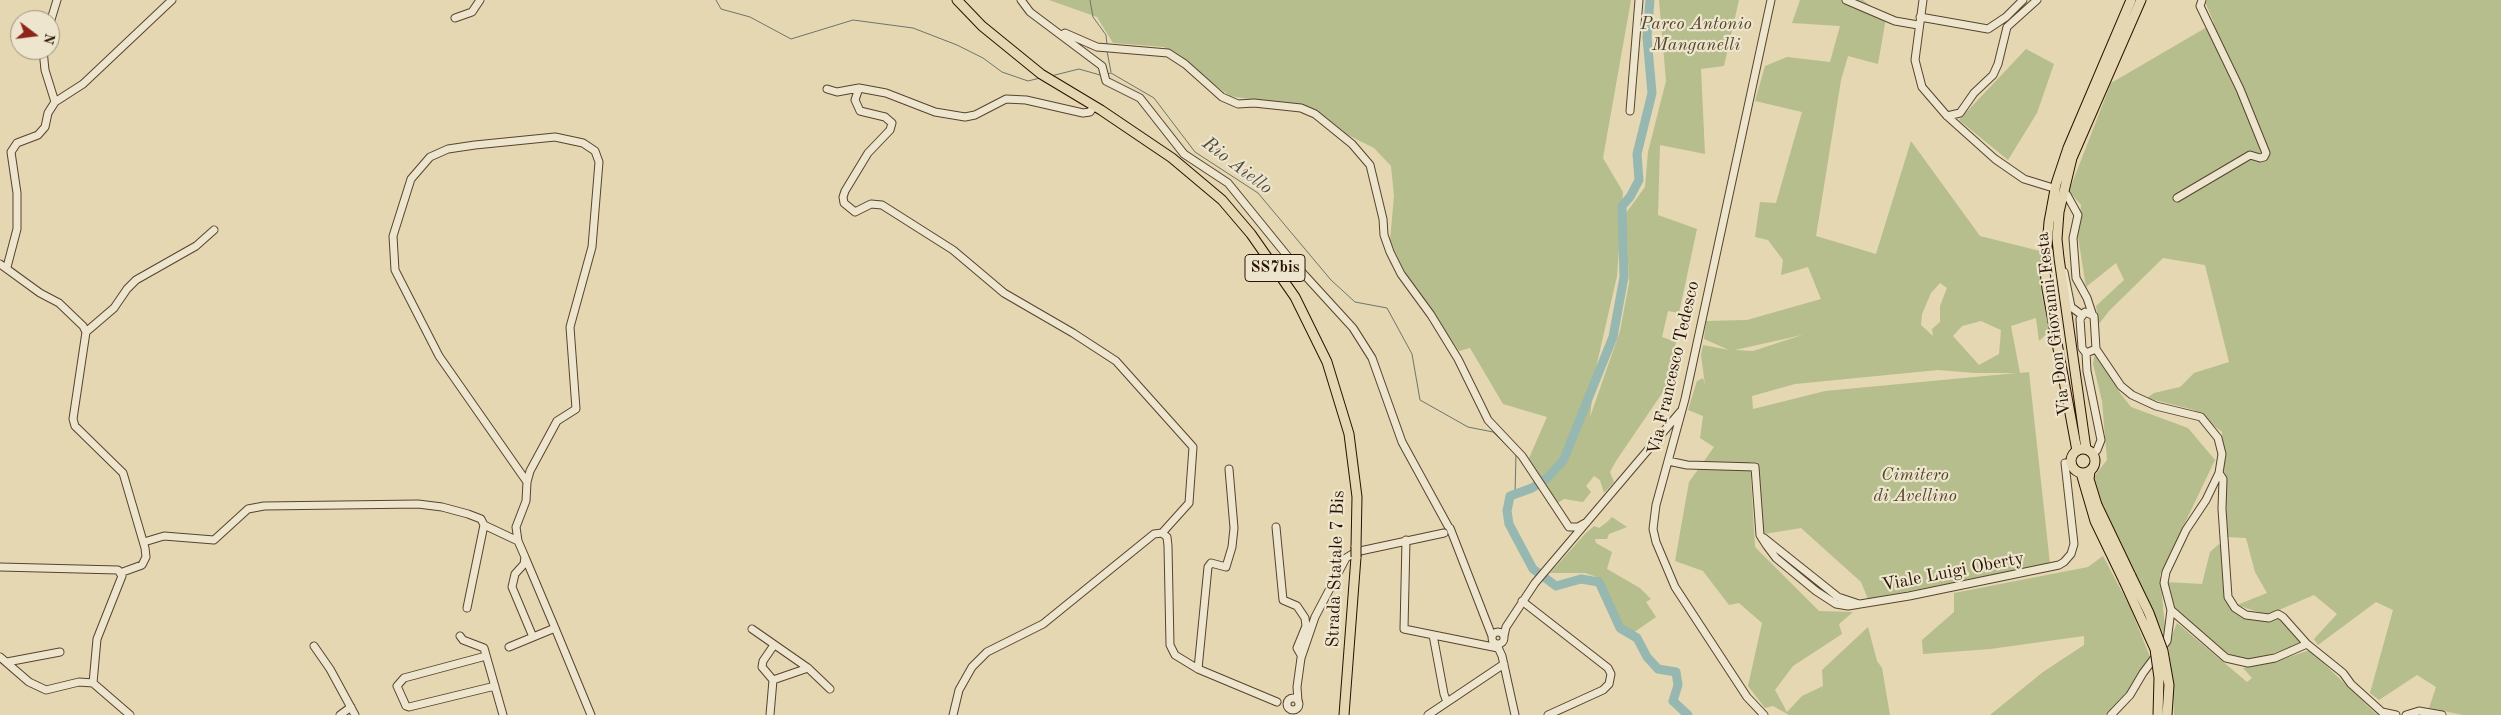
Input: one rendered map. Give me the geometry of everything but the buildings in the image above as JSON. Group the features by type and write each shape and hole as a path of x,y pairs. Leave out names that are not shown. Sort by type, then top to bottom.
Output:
{"main road":[{"name":"Strada Statale 7 Bis","path":"957,0 982,26 1041,74 1094,106 1172,158 1222,200 1251,234 1295,297 1327,362 1349,434 1357,498 1356,552 1344,715"},
{"name":"Via Don Giovanni Festa","path":"2085,452 2046,288 2045,271 2049,222 2056,184 2068,148 2132,0"},
{"name":"Via Don Giovanni Festa","path":"2085,452 2059,258 2057,239 2059,212 2072,158 2140,0"},
{"path":"2158,715 2159,678 2154,649 2127,578 2096,505 2089,479 2090,471 2095,465 2085,452 2073,456 2072,463 2075,469 2081,473 2095,521 2127,578 2149,612 2163,651 2169,685 2167,715"},
{"path":"2081,473 2090,471"}],"street":[{"path":"7,268 17,229 17,193 11,152 17,143 38,135 45,127 48,113 55,102 83,84 172,0"},
{"path":"455,18 472,12 480,0"},
{"path":"1021,0 1030,12 1102,66 1106,81 1140,98 1184,154 1228,182 1283,252 1353,328 1372,358 1402,442 1446,529 1455,538 1497,638 1515,715"},
{"path":"1630,112 1639,0"},
{"name":"Via Francesco Tedesco","path":"1764,715 1747,697 1675,587 1656,542 1654,518 1682,411 1771,0"},
{"path":"1846,0 1889,17 1895,22 1919,21 1988,29 1999,22 2023,0"},
{"path":"1923,0 1915,60 1919,80 1947,116 1995,159 2024,179 2050,187"},
{"path":"1947,116 1960,113 1974,93 1993,76 2007,27 2037,0"},
{"path":"2177,198 2250,156 2260,158 2264,157 2266,153 2240,89 2200,6 2202,0"},
{"path":"1062,35 1065,33 1097,47 1168,53 1185,64 1222,97 1238,104 1254,103 1301,108 1315,114 1352,144 1370,165 1383,219 1384,235 1401,274 1431,315 1458,359 1488,420 1522,456 1569,527 1578,527 1587,522"},
{"path":"44,60 55,102"},
{"path":"827,89 837,92 859,88 886,93 935,112 965,117 975,115 1006,99 1026,100 1083,113 1090,112 1094,106"},
{"path":"859,88 855,100 860,111 885,117 892,123 890,130 868,153 845,191 844,203 855,212 871,204 882,205 954,250 1004,293 1073,333 1116,361 1193,447 1190,503 1162,533 1154,534 1043,624 987,652 972,667 959,690 953,715"},
{"path":"527,482 439,356 395,270 393,236 411,179 430,158 448,149 475,144 555,137 582,143 598,155 593,238 570,327 576,409 557,421 527,482 526,495 516,528 518,541 591,715"},
{"path":"2067,195 2078,215 2073,238 2076,278 2087,298 2095,319 2096,350 2120,386 2132,395 2156,406 2201,417 2209,424 2218,438 2222,454 2219,473 2206,500 2186,530 2166,572 2164,583 2171,610 2167,641 2143,673 2130,696 2111,715"},
{"path":"86,332 114,308 127,289 136,280 196,246 214,230"},
{"path":"2059,258 2067,283 2071,307 2082,315"},
{"path":"0,264 40,293 59,303 83,326 86,332 72,419 75,426 123,473 144,542 146,557 142,564 120,573"},
{"path":"2085,452 2097,450 2101,440 2087,371 2086,353 2082,348 2080,319 2084,312 2092,313"},
{"path":"2086,353 2096,350"},
{"path":"1497,638 1535,583 1682,411"},
{"name":"Viale Luigi Oberty","path":"1668,461 1687,465 1755,467 1760,535 1776,558 1816,591 1836,604 1862,605 2013,575 2064,562 2072,554 2074,544 2065,464 2072,463"},
{"path":"1198,669 1208,566 1211,563 1226,567 1232,547 1234,528 1229,468"},
{"path":"2219,473 2223,480 2222,509 2228,597 2235,608 2246,615 2269,618 2278,614 2283,616 2308,644 2343,673 2351,684 2382,712 2396,715"},
{"path":"144,542 164,536 214,540 248,509 264,506 418,504 459,512 481,520 483,524 518,541"},
{"path":"467,608 483,524"},
{"path":"1276,527 1283,600 1297,606 1305,618 1306,626 1297,648 1301,656"},
{"path":"1293,704 1301,656 1315,617 1346,558 1356,552 1446,529"},
{"path":"1162,533 1166,537 1168,546 1170,645 1175,655 1198,669 1277,702 1293,704 1301,715"},
{"path":"1406,540 1404,630 1433,635 1497,638"},
{"path":"525,557 524,564 515,574 512,587 533,637"},
{"path":"0,567 118,570 122,576 98,639 93,683"},
{"path":"1522,601 1608,668 1610,674 1609,684 1603,690 1548,715"},
{"path":"2171,610 2226,658 2248,663 2275,658 2308,644"},
{"path":"510,647 555,628"},
{"path":"752,629 808,668 830,689"},
{"path":"1433,635 1447,702"},
{"path":"460,636 463,640 484,648 503,715"},
{"path":"770,715 773,680 762,667 763,661 774,644"},
{"path":"314,646 330,669 355,715"},
{"path":"6,662 60,652"},
{"path":"486,656 404,678 397,686 406,706 409,707 495,686"},
{"path":"0,657 29,682 46,690 80,682 93,683 130,715"},
{"path":"1428,715 1504,664"},
{"path":"773,680 808,668"},
{"path":"340,715 351,707"},
{"path":"2406,715 2419,711 2442,715"}],"green space":[{"name":"Parco Antonio Manganelli","path":"1049,0 1631,0 1603,158 1623,192 1617,276 1595,372 1590,417 1620,331 1629,283 1626,213 1645,187 1648,152 1666,81 1659,0 1739,0 1724,66 1701,69 1705,154 1660,145 1658,215 1697,229 1679,313 1668,311 1662,337 1676,342 1667,386 1616,461 1610,472 1614,482 1604,493 1600,480 1594,476 1586,486 1591,492 1583,502 1564,499 1556,504 1548,493 1529,458 1547,417 1503,404 1470,348 1459,351 1409,280 1390,241 1394,196 1391,166 1374,148 1344,133 1312,109 1230,96 1164,47 1113,43 1097,17"},
{"name":"Cimitero di Avellino","path":"1800,0 1863,0 1886,18 1878,64 1848,56 1841,80 1816,236 1876,254 1911,141 1980,236 2040,251 2041,292 2050,331 2039,341 2036,318 2011,326 2020,373 2029,372 2050,564 1868,599 1861,582 1801,528 1764,534 1758,462 1750,462 1755,547 1819,611 1853,612 1839,624 1842,634 1793,666 1775,690 1787,712 1802,696 1823,686 1822,670 1868,627 1877,661 1882,668 1890,715 1789,715 1773,706 1765,708 1748,686 1762,623 1739,603 1729,605 1703,571 1675,561 1689,482 1714,447 1700,438 1703,416 1688,410 1697,381 1703,378 1705,385 1701,355 1703,345 1729,350 1704,339 1706,321 1747,320 1821,299 1808,267 1781,275 1783,260 1768,240 1755,237 1760,202 1776,203 1802,112 1755,101 1765,66 1787,57 1830,62 1840,26 1792,23","holes":["1940,283 1947,288 1940,306 1940,322 1932,329 1933,336 1921,325 1922,314 1931,293","1981,321 2001,330 1999,354 1979,365 1953,336 1962,326","1802,335 1753,351 1735,350","1938,370 1975,373 2017,373 1825,391 1753,409 1752,396 1795,384"]},
{"path":"2207,0 2501,0 2501,715 2463,715 2429,708 2436,687 2417,675 2379,700 2370,693 2393,610 2376,602 2318,645 2314,639 2337,614 2314,595 2267,615 2237,605 2267,593 2255,572 2246,538 2228,537 2222,432 2194,410 2147,398 2154,393 2180,387 2194,373 2229,362 2205,265 2163,258 2109,311 2099,324 2096,306 2124,280 2116,263 2086,287 2078,237 2081,205 2069,191 2111,83 2214,23 2206,4"},
{"path":"2026,49 2054,64 2037,113 2008,160 1959,120"},
{"path":"2095,353 2131,407 2188,428 2215,460 2160,575 2166,638 2108,524 2093,478 2107,460 2102,401 2093,364"},
{"path":"1612,517 1627,527 1609,534 1607,539 1595,539 1596,543 1612,552 1607,569 1640,588 1651,599 1646,602 1656,617 1633,633 1619,622 1603,582 1597,577 1585,573 1550,573 1585,534 1594,526 1599,528"},
{"path":"2219,544 2223,548 2224,589 2239,614 2270,619 2280,618 2304,643 2256,659 2237,658 2222,651 2174,610 2166,582 2202,584 2210,552"},
{"path":"2103,556 2130,607 2150,657 2127,695 2106,715 1990,715 2043,672 2084,645 2084,636 1990,649 1923,654 1922,640 1954,612 1954,593 2088,567"},
{"path":"2177,623 2247,682 2252,678 2243,668 2274,662 2310,650 2376,714 2380,715 2174,715 2173,684 2168,645"}],"waterway":[{"name":"Rio Aiello","path":"716,0 721,9 750,17 791,39 853,20 913,28 957,45 983,58 1002,72 1028,81 1040,78"},
{"path":"1090,0 1093,17 1106,35 1107,45"},
{"path":"1650,0 1647,37 1652,93 1637,154 1639,180 1630,197 1622,206 1624,277 1613,337 1563,461 1546,479 1532,488 1510,496 1507,511 1509,524 1533,569 1556,586 1581,579 1599,582 1620,628 1637,638 1647,657 1658,669 1676,672 1678,685 1673,701 1688,715"},
{"path":"1107,51 1111,72"},
{"name":"Rio Aiello","path":"1051,76 1079,69 1100,75"},
{"name":"Rio Aiello","path":"1107,74 1111,73 1154,98 1195,152 1258,193 1331,280 1355,302 1387,308 1412,354 1420,400 1468,427 1493,432 1513,452"},
{"name":"Rio Aiello","path":"1515,494 1516,455"}]}
